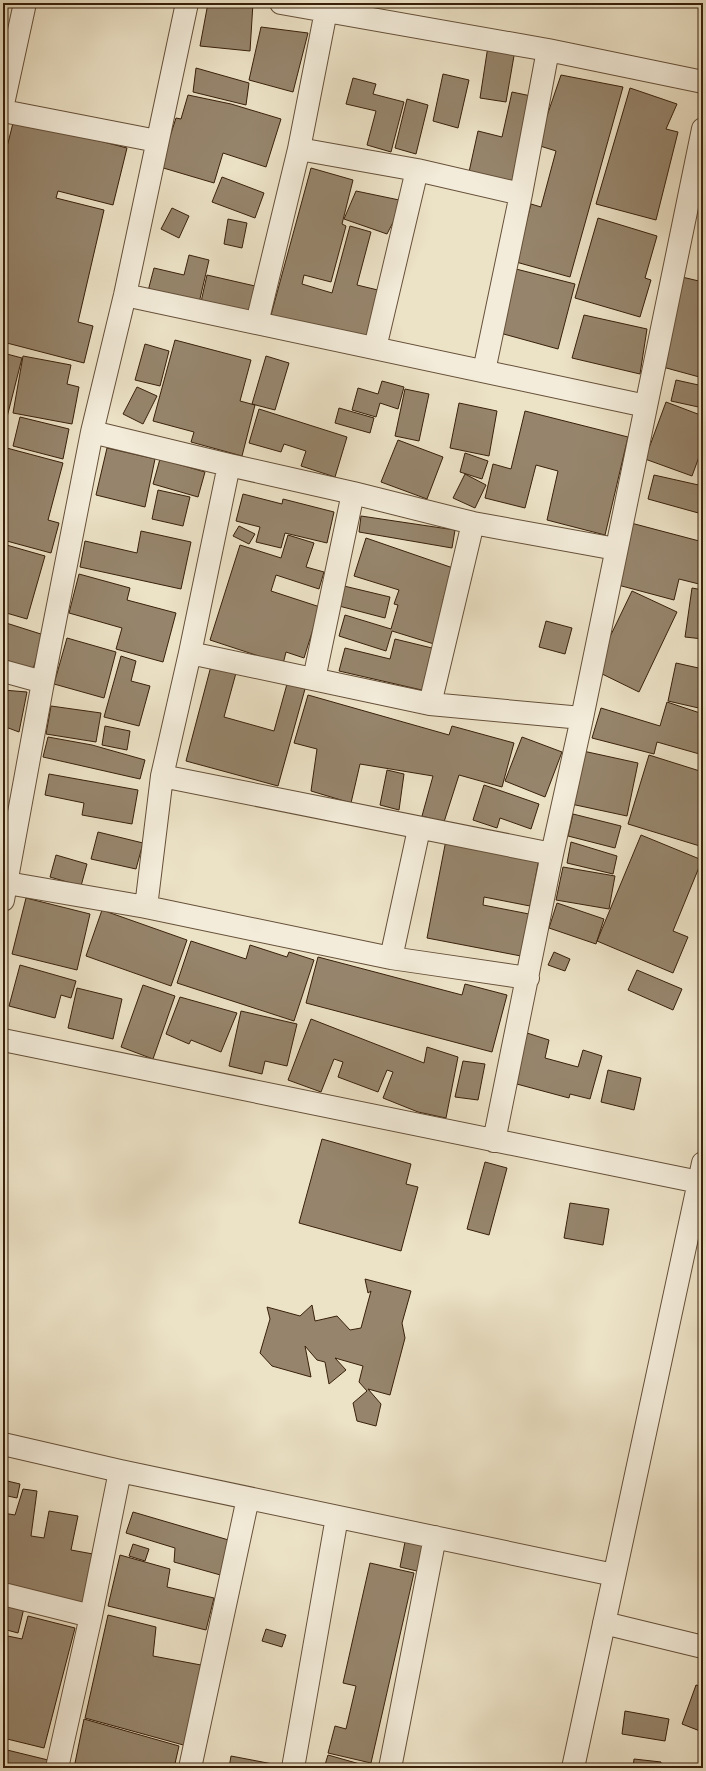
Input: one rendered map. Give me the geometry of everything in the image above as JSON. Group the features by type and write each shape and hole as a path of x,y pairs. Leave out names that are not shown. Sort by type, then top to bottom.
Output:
{"street":[{"path":"3,104 8,59 25,3"},
{"path":"187,3 125,295 92,432 43,682 5,892 146,907 390,958 528,978"},
{"path":"281,3 548,50 703,82"},
{"path":"257,323 299,149 326,11"},
{"path":"484,371 521,194 548,50"},
{"path":"3,111 157,141"},
{"path":"494,1140 703,129"},
{"path":"299,149 417,170 521,194"},
{"path":"375,348 417,170"},
{"path":"125,295 646,406"},
{"path":"92,432 353,493 473,523 616,549"},
{"path":"146,907 162,776 190,653 229,465"},
{"path":"314,679 353,493"},
{"path":"430,704 473,523"},
{"path":"190,653 430,704 582,718"},
{"path":"3,672 43,682"},
{"path":"162,776 419,829 552,854"},
{"path":"390,958 419,829"},
{"path":"3,1040 494,1140 701,1173 573,1768"},
{"path":"3,1444 120,1471 614,1575"},
{"path":"57,1768 91,1616 120,1471"},
{"path":"190,1768 248,1498"},
{"path":"293,1768 337,1517"},
{"path":"390,1768 435,1537"},
{"path":"3,1594 91,1616"},
{"path":"606,1615 703,1631"},
{"path":"606,1615 703,1646"}],"building":[{"path":"208,3 253,3 250,51 200,46"},
{"path":"261,27 308,33 293,92 249,80"},
{"path":"488,46 515,50 506,102 480,98"},
{"path":"196,68 249,83 246,105 193,92"},
{"path":"443,74 469,80 458,128 433,121"},
{"path":"561,75 623,87 570,277 516,262 531,204 541,207 556,151 537,145"},
{"path":"353,78 376,84 373,94 404,102 391,152 367,145 376,111 346,104"},
{"path":"630,88 677,104 666,129 678,132 656,220 596,204"},
{"path":"512,92 531,96 512,181 469,172 478,131 502,137"},
{"path":"188,95 231,104 281,119 266,167 223,153 214,183 160,167 176,118 181,119"},
{"path":"407,99 428,105 416,154 395,148"},
{"path":"14,119 127,148 113,205 58,191 56,198 104,210 78,322 93,326 84,363 3,342 3,163"},
{"path":"311,168 353,180 342,224 346,226 331,282 304,275 302,284 332,293 350,226 371,232 357,285 382,291 368,341 271,315"},
{"path":"222,177 264,193 255,218 212,202"},
{"path":"356,191 404,201 387,234 344,219"},
{"path":"172,208 189,216 179,238 161,229"},
{"path":"598,218 657,236 645,278 651,280 640,317 575,298"},
{"path":"228,219 247,223 242,248 224,244"},
{"path":"189,255 209,260 199,303 148,291 154,268 184,275"},
{"path":"516,269 575,284 558,349 500,333"},
{"path":"207,275 255,286 249,312 201,302"},
{"path":"682,277 703,282 703,378 659,366"},
{"path":"584,315 647,329 640,374 572,358"},
{"path":"175,340 251,360 240,401 255,405 242,456 191,442 194,432 153,421"},
{"path":"145,344 169,351 160,386 135,380"},
{"path":"3,353 22,358 3,433"},
{"path":"23,356 71,365 67,384 79,387 72,424 13,413"},
{"path":"266,356 289,363 275,410 252,404"},
{"path":"676,380 703,386 703,408 671,401"},
{"path":"382,381 404,387 398,409 380,403 376,417 352,410 358,388 378,394"},
{"path":"137,387 157,396 143,424 123,414"},
{"path":"405,389 429,394 419,441 395,436"},
{"path":"666,402 703,416 703,446 692,476 645,459"},
{"path":"459,403 497,411 489,456 450,448"},
{"path":"339,408 374,418 370,433 335,423"},
{"path":"259,409 347,437 335,477 301,466 306,451 284,444 281,452 249,443"},
{"path":"525,411 628,437 605,535 547,520 558,471 536,465 525,508 485,498 493,464 511,469"},
{"path":"20,417 69,429 63,459 13,446"},
{"path":"398,440 443,457 427,499 381,482"},
{"path":"3,447 63,463 48,520 59,523 51,553 3,540"},
{"path":"107,448 155,459 145,507 96,495"},
{"path":"465,453 488,461 482,479 460,472"},
{"path":"160,459 205,472 198,497 153,484"},
{"path":"465,474 486,485 475,508 453,498"},
{"path":"654,475 703,486 702,514 648,499"},
{"path":"158,490 190,497 183,526 152,519"},
{"path":"243,494 282,504 283,499 334,512 327,543 285,533 281,548 256,542 260,527 236,521"},
{"path":"361,516 455,530 452,548 359,532"},
{"path":"631,523 703,542 703,585 679,579 674,600 618,585"},
{"path":"239,526 255,534 249,544 233,536"},
{"path":"141,531 191,542 181,589 80,567 85,541 137,553"},
{"path":"288,535 314,543 306,567 324,572 319,589 276,575 271,591 320,607 304,658 286,652 283,664 210,640 240,545 281,558"},
{"path":"366,538 453,568 443,600 447,602 434,644 392,631 386,651 339,636 345,615 391,629 398,605 394,604 399,590 354,576"},
{"path":"3,544 45,556 27,619 3,612"},
{"path":"79,574 130,588 127,600 176,613 163,662 116,649 122,628 69,613"},
{"path":"344,586 390,597 385,618 339,606"},
{"path":"692,588 703,590 703,639 685,637"},
{"path":"632,591 677,612 639,692 594,670"},
{"path":"546,621 572,628 565,654 539,647"},
{"path":"3,622 44,635 33,669 3,659"},
{"path":"67,638 116,652 104,698 54,684"},
{"path":"395,639 436,649 426,691 339,671 345,648 390,659"},
{"path":"121,656 136,661 131,681 150,686 139,726 104,717"},
{"path":"676,663 703,669 703,709 668,701"},
{"path":"211,666 236,673 224,717 274,731 287,684 305,689 278,786 186,761"},
{"path":"3,690 27,692 19,732 3,726"},
{"path":"308,695 449,735 452,726 514,743 502,787 459,775 444,822 422,816 433,776 360,764 351,803 311,791 317,749 294,743"},
{"path":"667,702 703,714 703,755 657,742 654,754 592,738 601,708 660,726"},
{"path":"51,706 101,713 96,742 46,734"},
{"path":"105,726 130,731 127,750 102,745"},
{"path":"48,737 92,745 145,760 140,779 43,757"},
{"path":"522,737 562,752 545,797 505,781"},
{"path":"583,751 638,763 627,816 571,804"},
{"path":"649,755 703,772 703,847 628,824"},
{"path":"387,770 404,774 399,810 380,805"},
{"path":"49,774 138,790 132,824 82,815 84,803 45,795"},
{"path":"484,785 539,804 531,829 500,818 497,828 473,820"},
{"path":"573,814 621,826 615,848 568,836"},
{"path":"98,832 143,843 136,869 91,859"},
{"path":"641,835 702,860 673,931 688,937 673,973 597,941"},
{"path":"446,840 539,859 530,906 484,897 483,905 529,914 521,956 427,938"},
{"path":"571,842 617,856 613,874 567,863"},
{"path":"56,855 87,864 81,886 50,877"},
{"path":"563,867 615,876 609,909 556,900"},
{"path":"26,898 90,914 77,970 12,954"},
{"path":"557,903 604,919 596,944 549,928"},
{"path":"102,910 187,940 171,986 86,956"},
{"path":"191,941 246,959 250,945 287,957 289,952 314,960 294,1021 177,983"},
{"path":"554,952 570,959 565,971 548,965"},
{"path":"318,957 462,995 465,984 507,995 492,1052 306,1003"},
{"path":"20,965 76,981 71,998 61,995 55,1018 9,1006"},
{"path":"637,970 682,989 673,1010 628,990"},
{"path":"143,985 175,996 153,1059 121,1047"},
{"path":"77,988 122,999 113,1039 68,1028"},
{"path":"180,997 237,1013 221,1052 191,1040 189,1044 166,1034"},
{"path":"241,1011 297,1024 287,1066 265,1061 262,1074 229,1066"},
{"path":"311,1019 424,1063 427,1047 458,1057 446,1118 418,1112 383,1098 393,1072 387,1070 378,1092 338,1077 343,1062 334,1059 321,1092 288,1080"},
{"path":"527,1033 549,1040 545,1058 578,1067 583,1050 602,1056 590,1099 570,1094 569,1098 513,1083"},
{"path":"463,1061 485,1064 478,1100 455,1097"},
{"path":"608,1070 641,1078 634,1110 601,1102"},
{"path":"322,1139 411,1164 406,1184 418,1187 401,1251 299,1223"},
{"path":"485,1162 507,1168 489,1235 467,1229"},
{"path":"570,1203 609,1209 603,1245 564,1238"},
{"path":"365,1279 411,1291 402,1323 405,1338 390,1395 368,1389 381,1404 376,1426 357,1421 353,1403 367,1391 359,1382 363,1366 335,1358 346,1370 329,1384 325,1362 317,1360 305,1346 311,1377 272,1366 260,1353 270,1319 267,1307 300,1316 312,1305 315,1321 337,1316 350,1330 361,1328 371,1291 368,1293"},
{"path":"3,1480 20,1484 17,1498 3,1495"},
{"path":"23,1489 37,1491 31,1536 44,1538 49,1511 78,1516 71,1550 93,1554 83,1606 3,1587 3,1513 15,1515"},
{"path":"133,1512 232,1541 224,1576 174,1562 175,1548 126,1533"},
{"path":"405,1542 426,1546 421,1572 400,1567"},
{"path":"133,1544 149,1549 145,1561 129,1556"},
{"path":"120,1555 170,1569 167,1587 214,1598 206,1630 108,1606"},
{"path":"370,1563 414,1573 371,1763 328,1753 335,1726 346,1729 356,1686 343,1683"},
{"path":"3,1603 24,1608 18,1633 3,1629"},
{"path":"108,1615 156,1627 153,1656 201,1665 187,1746 85,1718"},
{"path":"28,1616 75,1628 44,1748 3,1738 3,1635 22,1639"},
{"path":"266,1629 286,1635 282,1647 262,1641"},
{"path":"696,1685 703,1687 703,1723 700,1731 682,1724"},
{"path":"625,1711 669,1719 665,1741 622,1734"},
{"path":"84,1719 179,1746 174,1768 74,1768"},
{"path":"3,1749 48,1760 46,1768 3,1768"},
{"path":"328,1755 374,1768 324,1768"},
{"path":"231,1756 278,1765 277,1768 229,1768"},
{"path":"634,1759 661,1762 661,1768 633,1768"}]}
